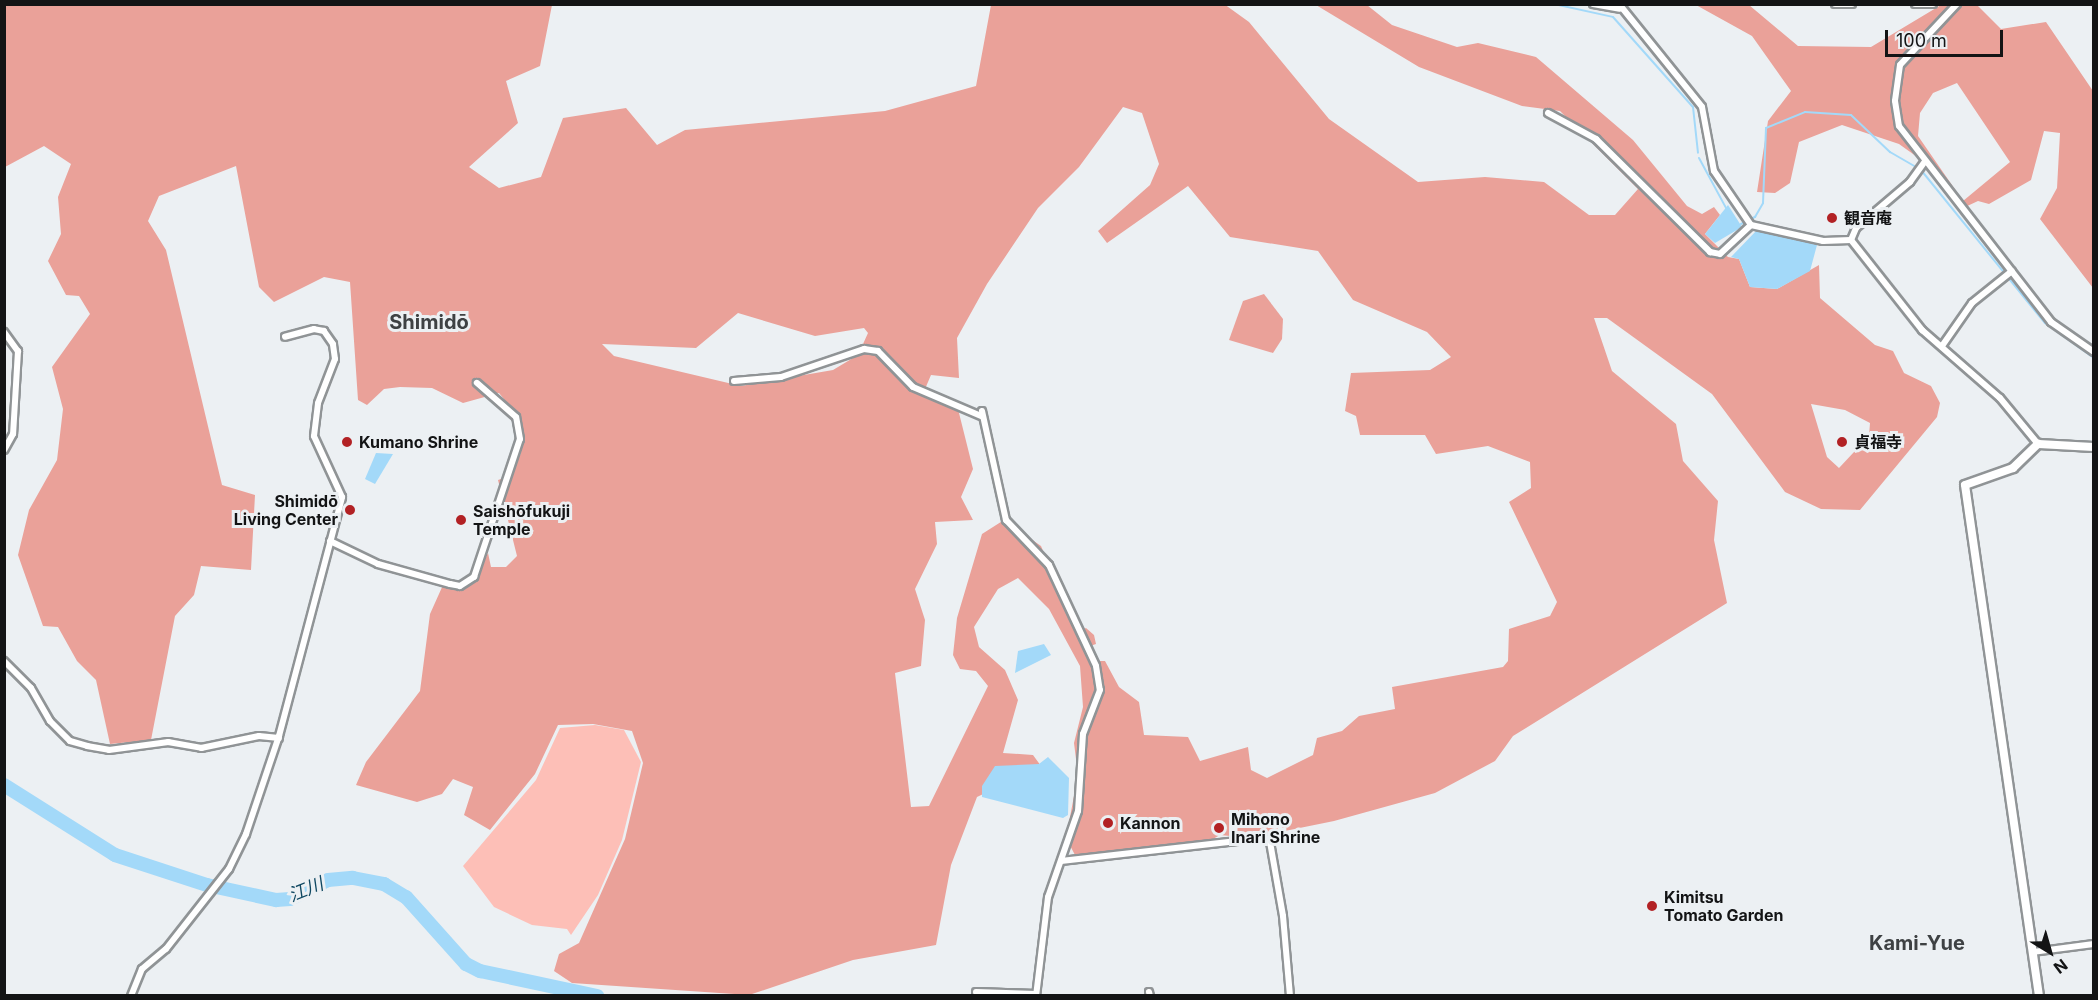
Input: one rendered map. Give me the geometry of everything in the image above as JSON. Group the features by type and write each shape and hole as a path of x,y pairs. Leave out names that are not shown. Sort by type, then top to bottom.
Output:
{"street":[{"path":"1593,4 1620,7 1702,107 1714,171 1749,222 1822,241 1851,240"},
{"path":"1835,4 1852,4"},
{"path":"1916,4 1933,4"},
{"path":"1955,5 1910,51 1896,81 1899,126 1920,167 2057,329 2094,352"},
{"path":"1548,113 1596,139 1710,252 1720,254 1749,222"},
{"path":"1851,240 1856,228 1920,167"},
{"path":"1851,240 1922,330 2000,398 2038,444"},
{"path":"1942,346 1972,303 2010,273"},
{"path":"131,996 142,969 166,949 207,897 223,876 246,834 279,738 342,492 314,436 318,403 335,359 333,344 324,331 314,329 285,337"},
{"path":"4,332 18,351 13,434 4,450"},
{"path":"734,381 781,377 864,349 878,351 913,387 982,414 1006,520 1049,565 1099,680 1099,699 1080,747 1078,811 1048,897 1036,995 976,992"},
{"path":"330,542 378,564 450,584 460,586 474,578 520,439 516,417 477,383"},
{"path":"2040,996 1965,485 2013,468 2038,444 2094,447"},
{"path":"4,661 31,688 50,721 70,741 87,746 109,750 168,742 201,748 259,736 279,738"},
{"path":"1061,861 1264,838 1270,842 1279,895 1290,996"},
{"path":"2033,952 2094,944"}],"shaded area":[{"path":"1224,4 1249,22 1329,119 1418,182 1485,177 1544,182 1589,215 1615,215 1638,189 1560,111 1522,106 1419,67 1316,5 1367,5 1392,25 1457,47 1478,43 1536,57 1633,140 1687,206 1702,214 1714,207 1720,215 1705,234 1728,257 1739,259 1750,287 1777,289 1819,265 1820,298 1875,345 1893,351 1904,373 1931,386 1940,403 1937,417 1860,510 1821,509 1785,492 1712,394 1607,318 1594,318 1612,371 1676,424 1683,461 1718,501 1714,540 1727,603 1513,736 1495,761 1435,793 1334,821 1251,838 1220,835 1204,844 1075,855 1066,838 1078,775 1074,743 1083,707 1080,666 1049,609 1018,578 998,589 974,627 979,647 1005,670 1018,700 1003,753 1033,755 1041,766 977,797 951,865 936,945 853,960 749,995 572,983 554,971 559,954 579,943 625,839 643,763 632,731 593,724 558,725 535,774 490,830 464,815 473,787 453,779 442,794 417,802 356,785 366,762 420,691 430,614 443,585 473,583 488,553 491,567 506,567 517,556 498,480 507,477 521,453 517,415 499,393 463,403 432,388 400,387 384,389 367,405 358,400 350,282 324,277 274,302 259,287 236,166 159,196 148,221 166,250 222,485 255,495 251,570 201,566 194,595 175,616 151,740 110,744 96,680 77,661 58,627 43,626 18,555 29,510 57,460 63,409 52,367 90,314 79,296 66,295 48,261 61,234 58,197 71,164 44,146 5,167 5,5 552,5 540,66 506,81 518,123 469,167 499,188 541,177 563,118 626,108 657,145 685,130 885,111 976,86 991,5","holes":["1123,107 1142,113 1159,164 1150,185 1098,231 1107,243 1188,186 1230,237 1318,251 1353,300 1427,332 1451,357 1430,370 1351,373 1345,411 1356,416 1360,435 1425,435 1436,454 1488,446 1530,462 1531,488 1509,502 1557,602 1550,616 1509,629 1508,661 1503,667 1392,687 1395,709 1359,716 1342,731 1317,738 1313,755 1267,778 1251,770 1248,747 1200,761 1188,737 1144,735 1139,702 1119,687 1105,661 1092,661 1084,648 1096,644 1094,635 1086,628 1077,632 1041,546 1004,520 982,534 957,618 953,655 960,669 976,671 988,686 929,806 911,807 895,673 921,666 925,620 915,589 937,544 935,522 973,520 961,497 973,469 956,401 925,389 931,375 959,378 957,338 987,284 1038,208 1079,167","738,313 815,336 864,328 868,333 858,355 833,370 741,386 614,356 602,344 696,348","1811,404 1845,410 1870,423 1869,436 1839,468 1827,457"]},
{"path":"1696,5 1749,5 1798,46 1871,47 1941,5 1977,5 2001,29 2046,22 2093,91 2093,288 2040,219 2057,188 2060,133 2044,131 2031,180 1989,204 1978,201 1963,208 1934,169 1899,144 1842,125 1799,142 1790,183 1775,193 1757,192 1768,121 1791,91 1752,36","holes":["1957,83 2010,162 1963,201 1918,136 1920,113 1933,93"]},
{"path":"1264,294 1283,319 1282,339 1273,353 1229,340 1243,301"},
{"path":"595,725 624,730 641,762 622,840 598,895 571,935 567,929 532,925 494,907 463,866 536,780 560,728"}],"water":[{"path":"1728,205 1742,227 1715,243 1705,234"},
{"path":"1757,230 1817,245 1810,271 1777,289 1750,287 1739,259 1731,257"},
{"path":"376,453 393,454 375,484 365,479"},
{"path":"1044,644 1051,655 1015,673 1018,651"},
{"path":"1048,757 1069,778 1068,815 1063,818 982,797 982,786 995,766 1039,764"}],"waterway":[{"path":"1554,4 1613,17 1693,107 1698,153"},
{"path":"1741,224 1755,217 1763,203 1766,128 1805,112 1851,115 1890,152 1921,170 2045,323 2094,358"},
{"path":"1699,158 1726,208"},
{"name":"江川","path":"4,785 115,855 207,885 276,900 290,899 328,880 353,878 384,884 406,897 466,964 480,971 597,996"}],"place":[{"name":"観音庵","path":"1832,218"},
{"name":"Kumano Shrine","path":"347,442"},
{"name":"貞福寺","path":"1842,442"},
{"name":"Shimidō Living Center","path":"350,510"},
{"name":"Saishōfukuji Temple","path":"461,520"},
{"name":"Kannon","path":"1108,823"},
{"name":"Mihono Inari Shrine","path":"1219,828"},
{"name":"Kimitsu Tomato Garden","path":"1652,906"}],"district":[{"name":"Shimidō","path":"429,322"},
{"name":"Kami-Yue","path":"1917,943"}]}
